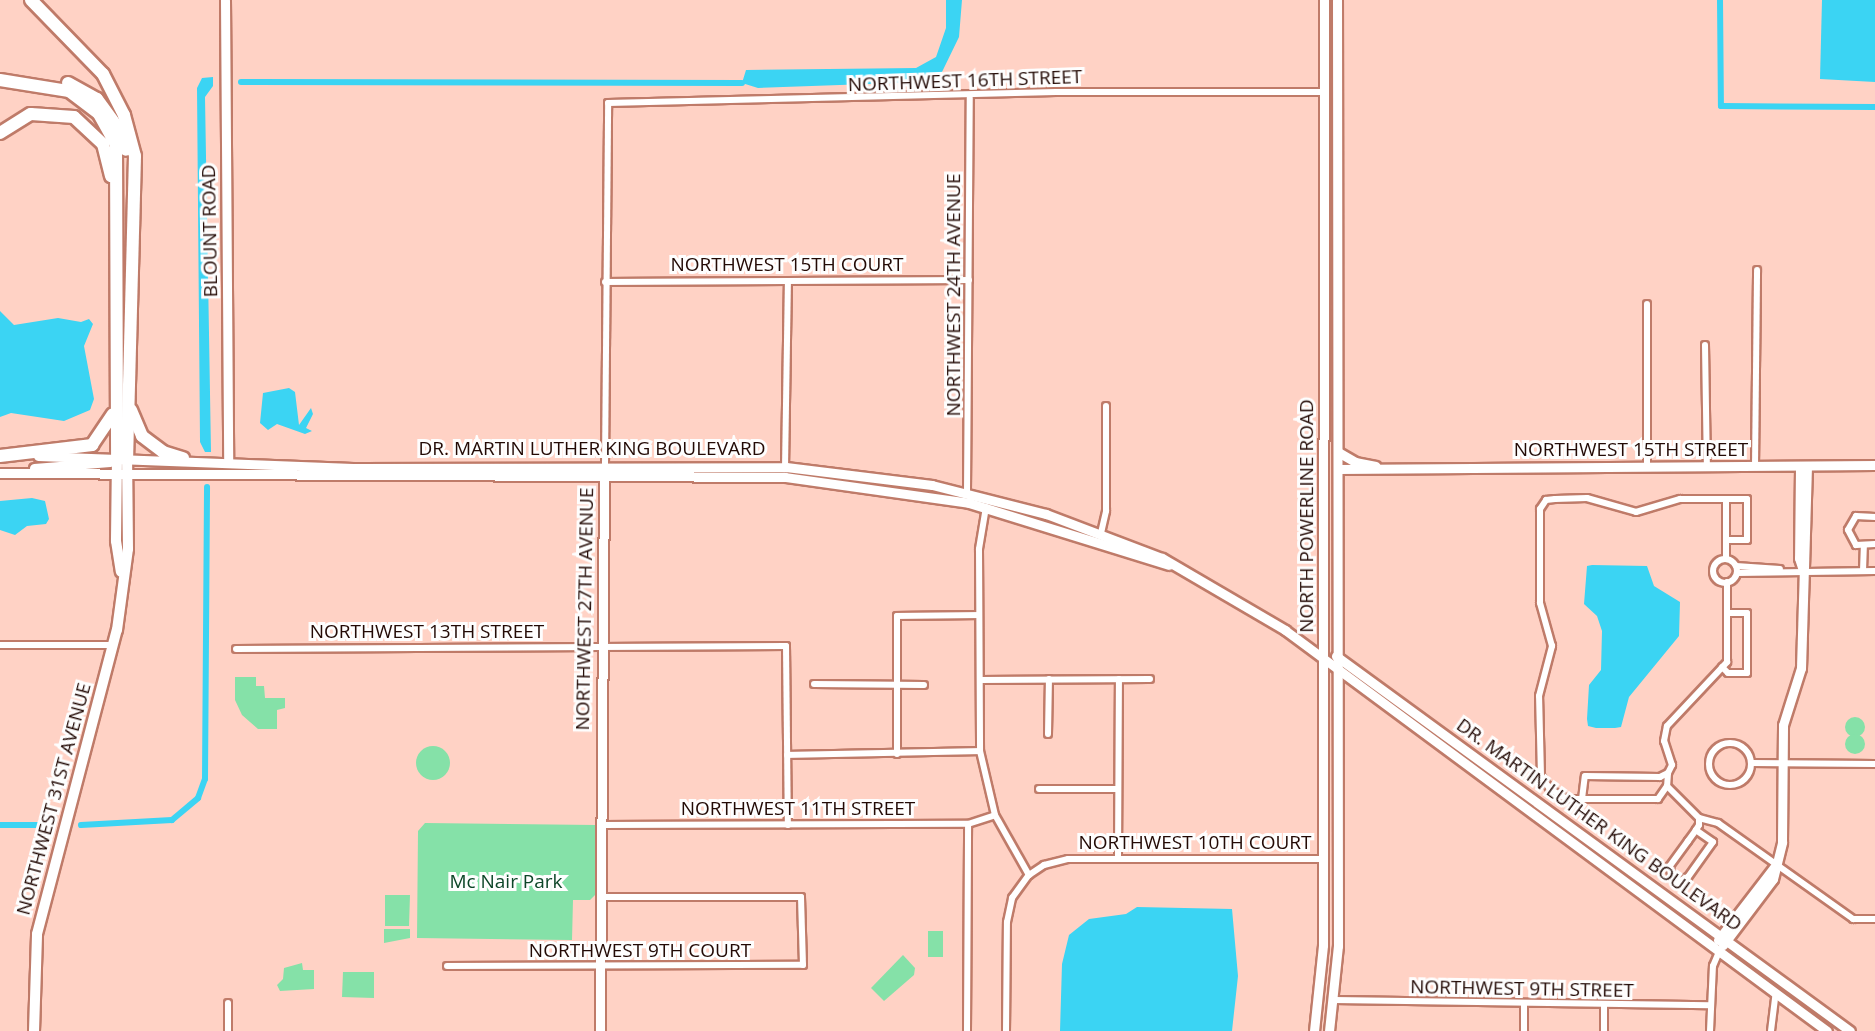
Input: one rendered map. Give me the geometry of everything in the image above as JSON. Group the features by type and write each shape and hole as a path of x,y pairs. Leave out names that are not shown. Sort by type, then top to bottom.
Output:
{"highway":[{"path":"0,456 92,445 110,425 122,400 132,304 135,175 130,131 103,74 31,0"},
{"path":"0,72 51,78 83,89 97,99 118,128 127,154 127,274 132,304"},
{"path":"0,80 69,91 86,101 110,129 118,158 117,292"},
{"path":"0,133 32,114 53,113 74,117 103,144 111,163 122,400 122,456"},
{"path":"122,400 142,436 163,452 183,458"}],"main road":[{"name":"BLOUNT ROAD","path":"225,0 228,461"},
{"name":"NORTH POWERLINE ROAD","path":"1314,1031 1323,945 1324,0"},
{"name":"NORTH POWERLINE ROAD","path":"1329,1031 1334,1000 1338,892 1337,0"},
{"path":"1324,435 1338,469"},
{"name":"NORTHWEST 15TH STREET","path":"1338,452 1355,462 1388,469"},
{"name":"DR. MARTIN LUTHER KING BOULEVARD","path":"0,456 122,456 415,467 604,464 785,472 988,503 1101,533 1162,558 1169,565"},
{"path":"10,473 111,461 122,456"},
{"name":"NORTHWEST 31ST AVENUE","path":"34,1031 37,934 111,645 128,550 122,456"},
{"name":"NORTHWEST 27TH AVENUE","path":"600,1031 604,464"},
{"name":"NORTHWEST 15TH STREET","path":"1338,469 1803,468 1875,465"},
{"path":"412,477 450,466"},
{"path":"372,477 415,467"},
{"path":"1719,951 1722,937 1773,878 1782,842 1783,724 1801,668 1803,570 1799,558 1803,468"},
{"name":"DR. MARTIN LUTHER KING BOULEVARD","path":"0,474 412,477 841,471 967,492 988,503 1169,565 1250,607 1324,656 1339,674 1827,1031"},
{"path":"1324,472 1338,494"},
{"path":"911,492 921,488 967,492"},
{"name":"DR. MARTIN LUTHER KING BOULEVARD","path":"1339,655 1850,1031"},
{"path":"1324,656 1339,655"},
{"path":"1323,859 1338,892"}],"street":[{"name":"NORTHWEST 16TH STREET","path":"608,103 970,98 1056,92 1323,92"},
{"name":"NORTHWEST 24TH AVENUE","path":"967,492 970,98"},
{"name":"NORTHWEST 27TH AVENUE","path":"604,464 608,103"},
{"path":"1755,467 1757,270"},
{"name":"NORTHWEST 15TH COURT","path":"604,282 969,280"},
{"path":"785,472 788,281"},
{"path":"1647,304 1647,467"},
{"path":"1704,345 1707,468"},
{"path":"1101,533 1106,511 1106,406"},
{"path":"1726,540 1747,540 1747,499 1680,499 1636,512 1587,498 1555,499 1542,504 1540,603 1552,651 1540,688 1539,761 1541,776 1550,789 1567,799 1658,799 1667,786 1672,765 1664,741 1667,726 1727,662 1727,582 1737,570"},
{"path":"1726,499 1726,559 1737,570 1875,571"},
{"path":"988,503 979,549 980,751 995,816 1029,875 1012,898 1007,922 1006,1031"},
{"path":"1875,517 1862,514 1849,524 1852,541 1864,547 1875,544"},
{"path":"1863,571 1864,547"},
{"path":"1726,559 1716,564 1714,572 1727,582"},
{"path":"1722,667 1728,673 1747,673 1747,613 1727,613"},
{"path":"897,754 897,616 978,615"},
{"path":"0,645 111,645"},
{"name":"NORTHWEST 13TH STREET","path":"236,649 786,646 788,755"},
{"path":"1048,734 1049,679"},
{"path":"1118,859 1119,679"},
{"path":"980,680 1150,679"},
{"path":"814,684 924,685"},
{"path":"1729,743 1742,746 1751,763 1747,777 1735,785 1721,783 1709,765 1712,752 1729,743"},
{"path":"788,825 788,755 980,751"},
{"path":"1751,763 1875,764"},
{"path":"1582,799 1585,776 1660,777 1668,773"},
{"path":"1667,786 1699,818 1718,823 1853,919 1875,919"},
{"path":"1040,789 1117,789"},
{"name":"NORTHWEST 11TH STREET","path":"601,825 968,824 995,816"},
{"path":"1696,830 1713,842 1688,877 1678,882 1671,876 1670,866 1696,830 1699,818"},
{"path":"967,1031 968,824"},
{"name":"NORTHWEST 10TH COURT","path":"1029,875 1068,859 1323,859"},
{"name":"NORTHWEST 9TH COURT","path":"447,966 601,968 803,965 801,897 601,897"},
{"path":"1710,1031 1713,966 1719,951"},
{"path":"1771,1031 1776,993"},
{"name":"NORTHWEST 9TH STREET","path":"1334,1000 1524,1005 1710,1005"},
{"path":"228,1003 229,1031"},
{"path":"1524,1005 1524,1031"},
{"path":"1604,1005 1604,1031"}],"green space":[{"path":"235,677 256,677 256,686 264,686 265,698 285,698 285,708 277,710 277,729 258,729 242,715 235,700"},
{"path":"1851,717 1859,717 1865,727 1859,737 1851,737 1845,731 1845,723"},
{"path":"1855,734 1862,737 1865,744 1862,751 1855,754 1848,751 1845,744 1848,737"},
{"path":"433,746 445,751 450,763 445,775 433,780 421,775 416,763 421,751"},
{"name":"Mc Nair Park","path":"425,823 596,825 596,894 590,900 573,900 572,940 417,938 418,831"},
{"path":"385,895 410,895 409,926 385,926"},
{"path":"384,929 410,929 410,938 384,943"},
{"path":"928,931 943,931 943,957 928,957"},
{"path":"903,955 915,968 914,975 884,1001 871,988"},
{"path":"302,963 303,970 314,970 314,989 280,991 277,985 283,979 284,968"},
{"path":"343,972 374,972 374,998 342,997"}],"water":[{"path":"946,0 962,0 959,37 942,72 925,82 758,88 742,83 746,70 916,68 936,57 946,28"},
{"path":"1822,0 1875,0 1875,82 1820,79"},
{"path":"213,77 213,86 205,97 211,452 205,452 200,442 197,88 202,78"},
{"path":"0,311 14,325 58,318 81,322 89,319 93,324 84,346 94,399 90,410 64,421 11,413 0,417"},
{"path":"289,388 295,392 299,425 311,408 313,414 306,428 312,431 305,434 277,424 268,430 260,423 263,393"},
{"path":"32,498 45,501 49,519 46,524 27,526 15,535 0,530 0,501"},
{"path":"1587,566 1647,566 1654,586 1680,602 1679,636 1629,697 1621,727 1615,728 1588,726 1587,719 1589,685 1601,670 1602,631 1597,616 1584,604"},
{"path":"1137,907 1232,909 1238,976 1232,1031 1060,1031 1062,964 1069,935 1089,919 1126,914"}],"waterway":[{"path":"1720,0 1721,106 1875,107"},
{"path":"241,82 742,83"},
{"path":"81,825 172,820 198,798 205,779 207,487"},
{"path":"0,825 47,825"}]}
